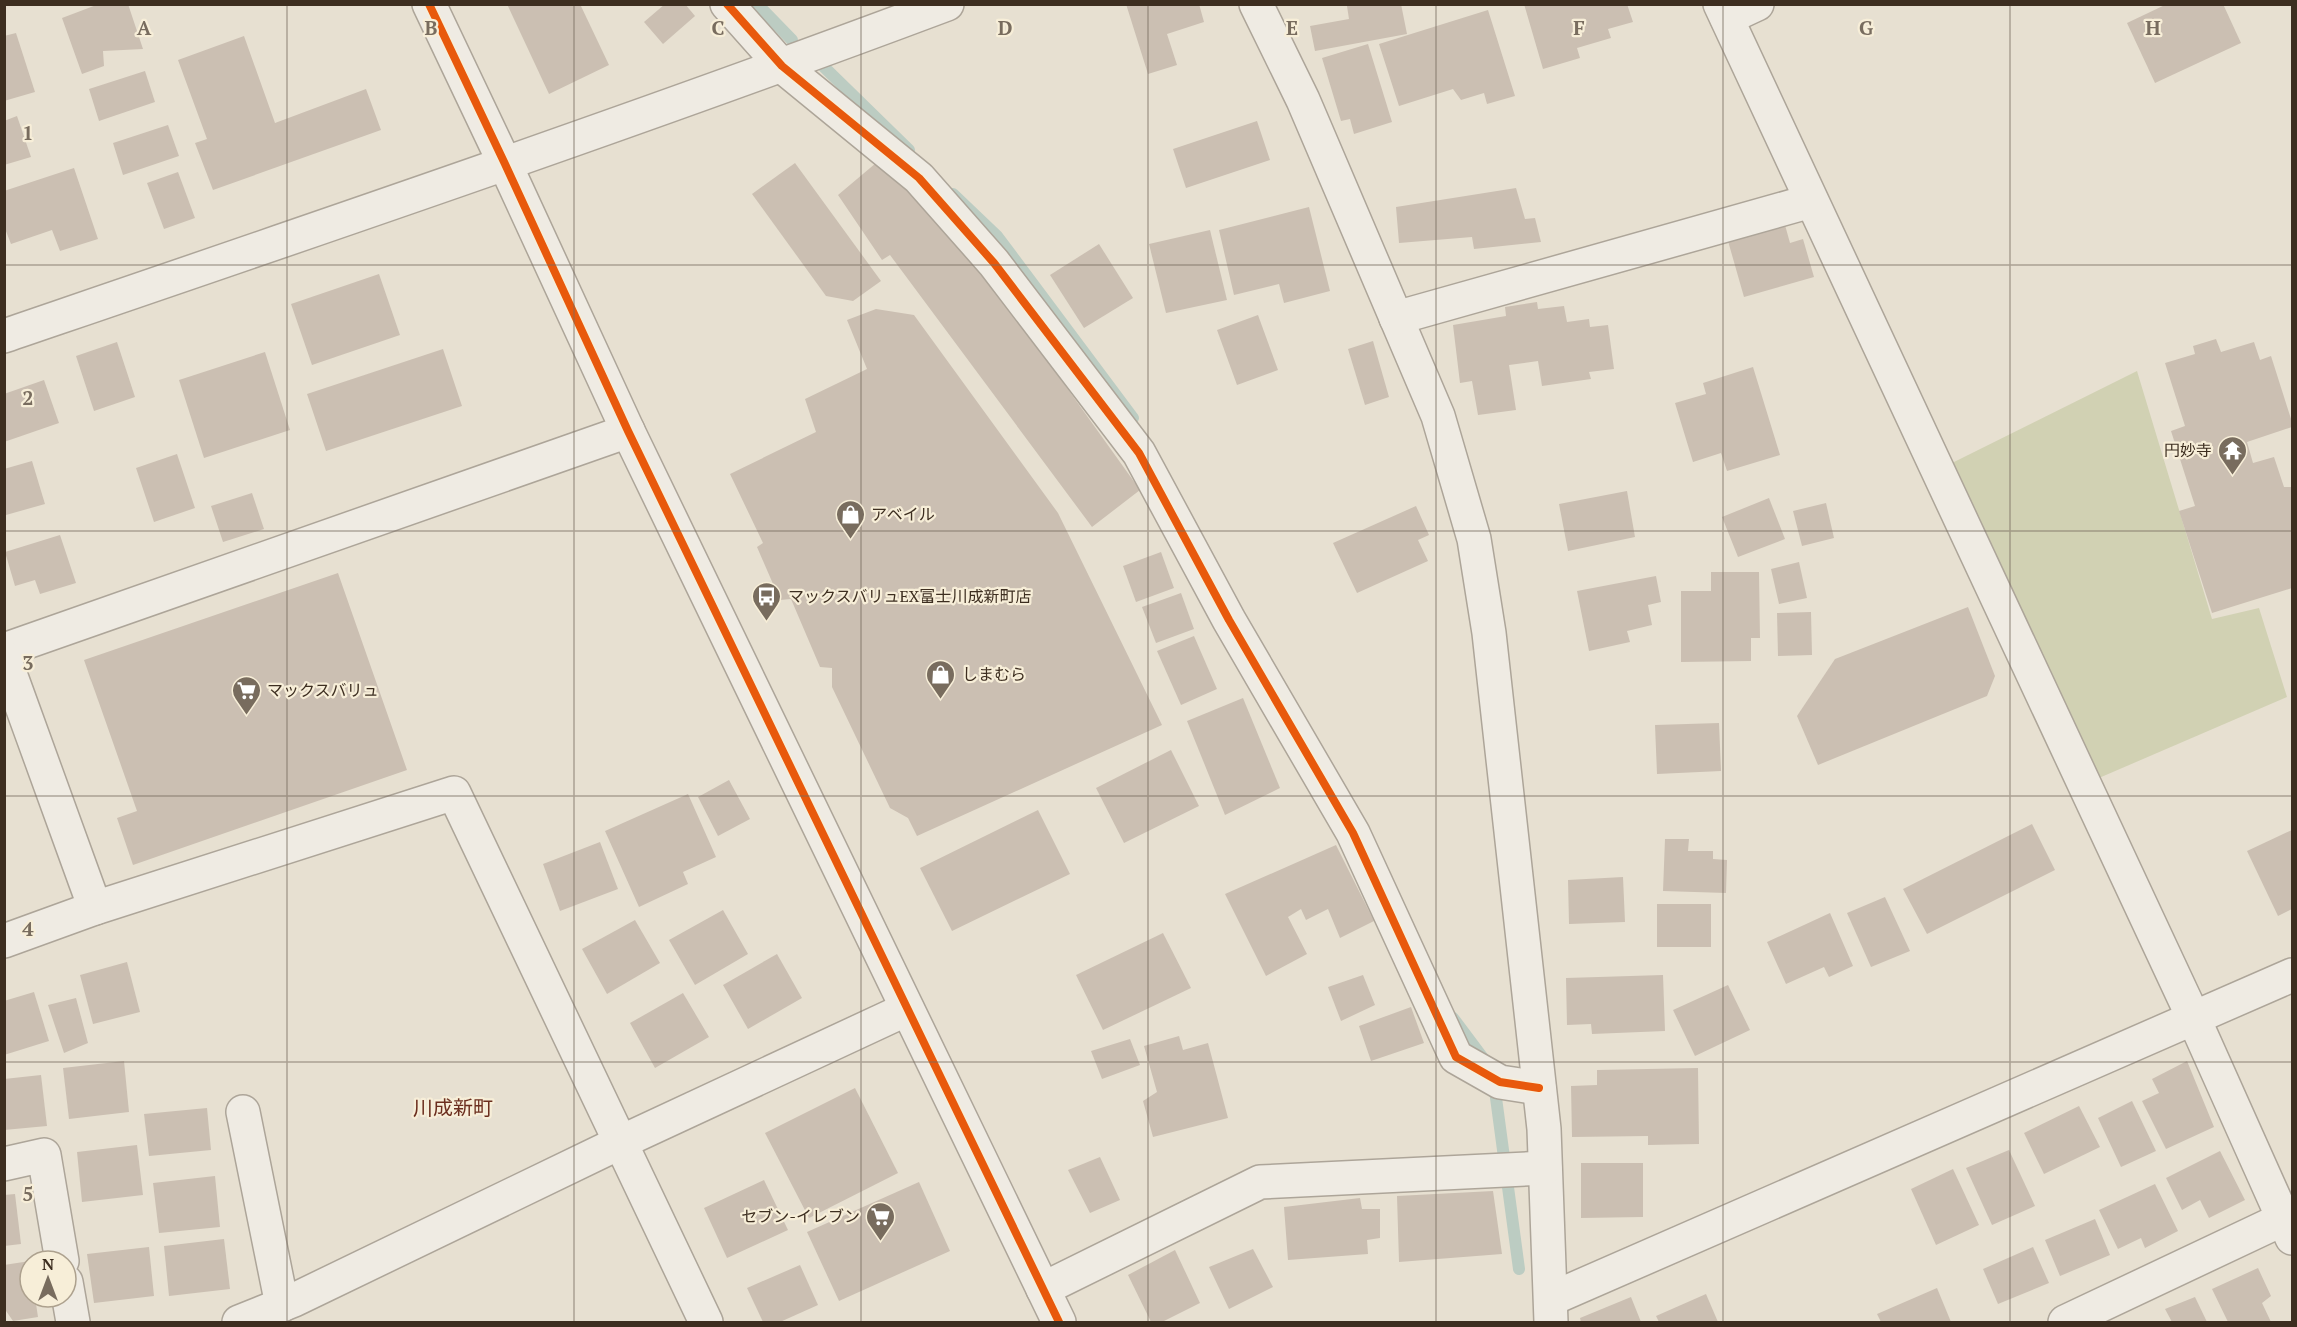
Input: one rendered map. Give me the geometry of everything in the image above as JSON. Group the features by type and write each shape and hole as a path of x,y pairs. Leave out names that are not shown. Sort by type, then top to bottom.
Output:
{"street":[{"path":"429,4 628,431 1059,1323"},
{"path":"727,4 783,66 919,178 994,263 1138,453 1229,620 1353,832 1456,1057 1500,1082 1539,1088"},
{"path":"4,336 505,164 783,66 947,4"},
{"path":"1256,4 1303,100 1438,416 1474,539 1490,633 1544,1129 1523,1169 1551,1311 2292,975"},
{"path":"1757,4 1724,11 2194,1019 2288,1228 2078,1320"},
{"path":"1396,318 1811,201"},
{"path":"4,650 628,431"},
{"path":"4,657 95,908"},
{"path":"4,941 95,908 454,793 706,1323"},
{"path":"239,1323 282,1305 619,1143 907,1009"},
{"path":"243,1112 282,1305"},
{"path":"4,1164 44,1155 60,1249"},
{"path":"1042,1289 1260,1182 1523,1169"}],"green space":[{"path":"2137,371 2212,619 2259,608 2287,697 2092,781 1952,463"}],"building":[{"path":"99,4 128,4 143,49 103,51 104,66 82,74 62,18"},
{"path":"507,4 580,4 609,65 549,94"},
{"path":"665,4 685,4 695,16 663,44 644,22"},
{"path":"1126,4 1199,4 1204,22 1167,34 1177,65 1148,74"},
{"path":"1401,4 1407,34 1315,51 1310,26 1349,19 1347,6"},
{"path":"1524,4 1627,4 1633,22 1608,29 1611,38 1577,48 1580,58 1543,69"},
{"path":"2167,4 2223,4 2241,43 2155,83 2127,23"},
{"path":"1488,10 1515,96 1487,104 1484,93 1461,100 1453,89 1399,106 1379,44"},
{"path":"16,33 35,92 4,101 4,36"},
{"path":"244,36 275,123 366,89 381,130 213,190 195,143 207,139 178,60"},
{"path":"1368,44 1392,122 1354,134 1350,119 1341,121 1322,58"},
{"path":"145,71 155,102 99,121 89,89"},
{"path":"17,116 31,157 4,165 4,121"},
{"path":"1257,121 1270,160 1186,188 1173,149"},
{"path":"168,125 179,156 123,175 113,143"},
{"path":"795,163 881,281 853,301 826,296 752,194"},
{"path":"876,163 954,230 1140,490 1092,527 890,255 882,260 838,195"},
{"path":"74,168 98,239 60,251 52,230 11,244 4,226 4,191"},
{"path":"178,172 195,218 164,229 147,183"},
{"path":"1516,188 1525,219 1535,218 1541,242 1474,249 1472,237 1399,243 1396,207"},
{"path":"1309,207 1330,291 1284,303 1279,284 1234,295 1219,230"},
{"path":"1785,225 1790,243 1803,239 1814,277 1744,297 1728,241"},
{"path":"1210,230 1227,300 1166,313 1149,244"},
{"path":"1099,244 1133,298 1084,328 1050,275"},
{"path":"379,274 400,335 312,365 291,304"},
{"path":"1537,302 1538,309 1564,306 1567,322 1589,319 1590,327 1608,325 1614,369 1589,372 1591,379 1542,386 1538,361 1509,365 1516,410 1478,415 1472,381 1460,383 1453,325 1506,316 1505,307"},
{"path":"876,309 914,315 1058,513 1162,725 917,836 908,818 890,808 832,687 832,668 820,667 791,599 780,600 757,547 763,543 730,474 816,432 805,399 867,369 847,320"},
{"path":"1258,315 1278,370 1237,385 1217,330"},
{"name":"円妙寺","path":"2216,339 2221,352 2254,342 2260,360 2271,356 2292,422 2292,427 2247,442 2253,463 2274,457 2284,487 2292,487 2292,588 2212,613 2179,511 2195,506 2171,431 2185,426 2165,363 2195,354 2193,346"},
{"path":"1373,341 1389,397 1365,405 1348,349"},
{"path":"117,342 135,397 94,411 76,356"},
{"path":"443,349 462,406 326,451 307,394"},
{"path":"265,352 290,430 204,458 179,380"},
{"path":"1753,367 1780,455 1727,471 1721,453 1693,462 1675,403 1706,394 1703,383"},
{"path":"44,380 59,423 4,442 4,394"},
{"path":"177,454 195,508 154,522 136,468"},
{"path":"32,461 45,504 6,515 4,469"},
{"path":"1627,491 1635,537 1568,551 1559,504"},
{"path":"252,493 264,529 223,542 211,506"},
{"path":"1769,498 1785,539 1738,557 1722,517"},
{"path":"1826,503 1834,538 1802,546 1793,511"},
{"path":"1416,506 1429,535 1418,540 1428,561 1357,593 1333,543"},
{"path":"60,535 76,583 40,594 35,580 15,586 5,552"},
{"path":"1161,552 1174,588 1136,602 1123,566"},
{"path":"1799,562 1807,598 1779,604 1771,569"},
{"path":"1711,572 1759,572 1760,638 1751,638 1751,661 1681,662 1681,591 1711,591"},
{"name":"マックスバリュ","path":"338,573 407,770 133,865 117,818 137,811 84,660"},
{"path":"1656,576 1661,602 1648,605 1652,625 1627,631 1630,642 1589,651 1577,591"},
{"path":"1181,593 1194,629 1156,643 1142,607"},
{"path":"1968,607 1995,676 1987,696 1818,765 1797,716 1835,659"},
{"path":"1811,612 1812,655 1778,656 1777,613"},
{"path":"1194,636 1217,689 1181,705 1157,651"},
{"path":"1243,698 1280,788 1225,815 1187,721"},
{"path":"1719,723 1721,771 1657,774 1655,725"},
{"path":"1171,750 1199,806 1124,843 1096,788"},
{"path":"729,780 750,819 718,836 698,797"},
{"path":"688,794 716,857 683,872 688,884 639,907 605,831"},
{"path":"1038,810 1070,874 952,931 920,868"},
{"path":"2032,824 2055,870 1927,934 1903,889"},
{"path":"2292,830 2292,909 2278,916 2247,851"},
{"path":"1665,839 1689,839 1688,851 1713,851 1713,859 1727,860 1726,893 1663,891"},
{"path":"600,842 618,889 560,911 543,864"},
{"path":"1336,845 1374,921 1340,938 1328,909 1306,920 1301,909 1288,917 1307,954 1266,976 1225,894"},
{"path":"1623,877 1625,922 1569,924 1568,880"},
{"path":"1885,897 1910,951 1871,967 1847,913"},
{"path":"1657,904 1711,904 1711,947 1657,947"},
{"path":"723,910 748,954 695,985 669,940"},
{"path":"1830,913 1853,966 1829,977 1824,967 1786,984 1767,942"},
{"path":"635,920 660,963 607,994 582,949"},
{"path":"1163,933 1191,988 1103,1030 1076,975"},
{"path":"777,954 802,998 748,1029 723,985"},
{"path":"127,962 140,1012 93,1024 80,975"},
{"path":"1363,975 1375,1005 1341,1021 1328,987"},
{"path":"1663,975 1665,1031 1592,1034 1591,1024 1567,1025 1566,978"},
{"path":"1728,985 1750,1030 1695,1056 1673,1010"},
{"path":"34,992 49,1041 4,1055 4,1001"},
{"path":"683,993 709,1037 655,1068 630,1023"},
{"path":"76,998 88,1043 64,1053 48,1005"},
{"path":"1411,1007 1424,1043 1371,1061 1359,1026"},
{"path":"1179,1036 1183,1050 1208,1043 1228,1118 1153,1137 1143,1101 1157,1092 1144,1046"},
{"path":"1130,1039 1140,1065 1102,1079 1091,1051"},
{"path":"124,1061 129,1112 69,1119 63,1068"},
{"path":"2187,1061 2214,1127 2166,1149 2142,1101 2159,1093 2152,1079"},
{"path":"1698,1068 1699,1144 1648,1145 1648,1136 1572,1137 1571,1086 1597,1085 1597,1070"},
{"path":"41,1075 47,1126 4,1130 4,1079"},
{"path":"855,1088 898,1173 809,1218 765,1133"},
{"path":"2132,1101 2156,1151 2121,1167 2098,1118"},
{"path":"2079,1106 2100,1147 2044,1174 2024,1133"},
{"path":"207,1108 211,1150 149,1156 144,1114"},
{"path":"137,1145 143,1195 82,1202 77,1152"},
{"path":"2009,1150 2035,1206 1992,1225 1966,1168"},
{"path":"2220,1151 2245,1200 2209,1218 2200,1200 2182,1210 2166,1178"},
{"path":"1100,1157 1120,1200 1090,1213 1068,1170"},
{"path":"1581,1163 1643,1163 1643,1217 1581,1218"},
{"path":"1953,1169 1979,1225 1936,1245 1911,1189"},
{"path":"215,1176 220,1227 159,1233 153,1183"},
{"path":"764,1180 788,1230 727,1258 704,1208"},
{"path":"919,1182 950,1251 839,1301 807,1232"},
{"path":"2155,1184 2178,1231 2145,1248 2141,1238 2118,1249 2099,1210"},
{"path":"1493,1191 1502,1254 1399,1262 1397,1196"},
{"path":"15,1194 21,1244 4,1246 4,1195"},
{"path":"1360,1198 1362,1209 1380,1209 1380,1238 1367,1240 1368,1254 1288,1260 1284,1207"},
{"path":"2095,1219 2110,1255 2060,1276 2045,1240"},
{"path":"224,1239 230,1289 169,1296 164,1246"},
{"path":"149,1247 154,1296 94,1303 87,1254"},
{"path":"2033,1247 2049,1283 1998,1304 1983,1269"},
{"path":"1253,1249 1273,1287 1229,1309 1209,1267"},
{"path":"1175,1250 1200,1303 1162,1322 1151,1322 1128,1275"},
{"path":"18,1263 18,1309 37,1309 38,1317 13,1321 4,1308 4,1265"},
{"path":"800,1265 818,1305 780,1322 763,1322 747,1288"},
{"path":"2258,1268 2271,1296 2262,1303 2271,1322 2228,1322 2212,1289"},
{"path":"1937,1288 1951,1322 1881,1322 1877,1314"},
{"path":"1706,1294 1718,1322 1659,1322 1656,1316"},
{"path":"1631,1297 1641,1322 1581,1322 1580,1318"},
{"path":"2195,1297 2207,1322 2172,1322 2165,1309"}],"waterway":[{"path":"757,4 792,40"},
{"path":"824,67 909,150"},
{"path":"953,194 997,236 1133,418"},
{"path":"1453,1018 1486,1062"},
{"path":"1494,1083 1519,1269"}],"cycle path":[{"path":"429,4 628,431 1059,1322"},
{"path":"727,4 782,66 919,178 994,263 1139,453 1229,620 1353,833 1456,1057 1500,1082 1539,1088"}],"place":[{"name":"円妙寺","path":"2233,476"},
{"name":"アベイル","path":"850,540"},
{"name":"マックスバリュEX富士川成新町店","path":"767,622"},
{"name":"しまむら","path":"941,700"},
{"name":"マックスバリュ","path":"246,716"},
{"name":"セブン-イレブン","path":"881,1242"}],"district":[{"name":"川成新町","path":"453,1108"}]}
